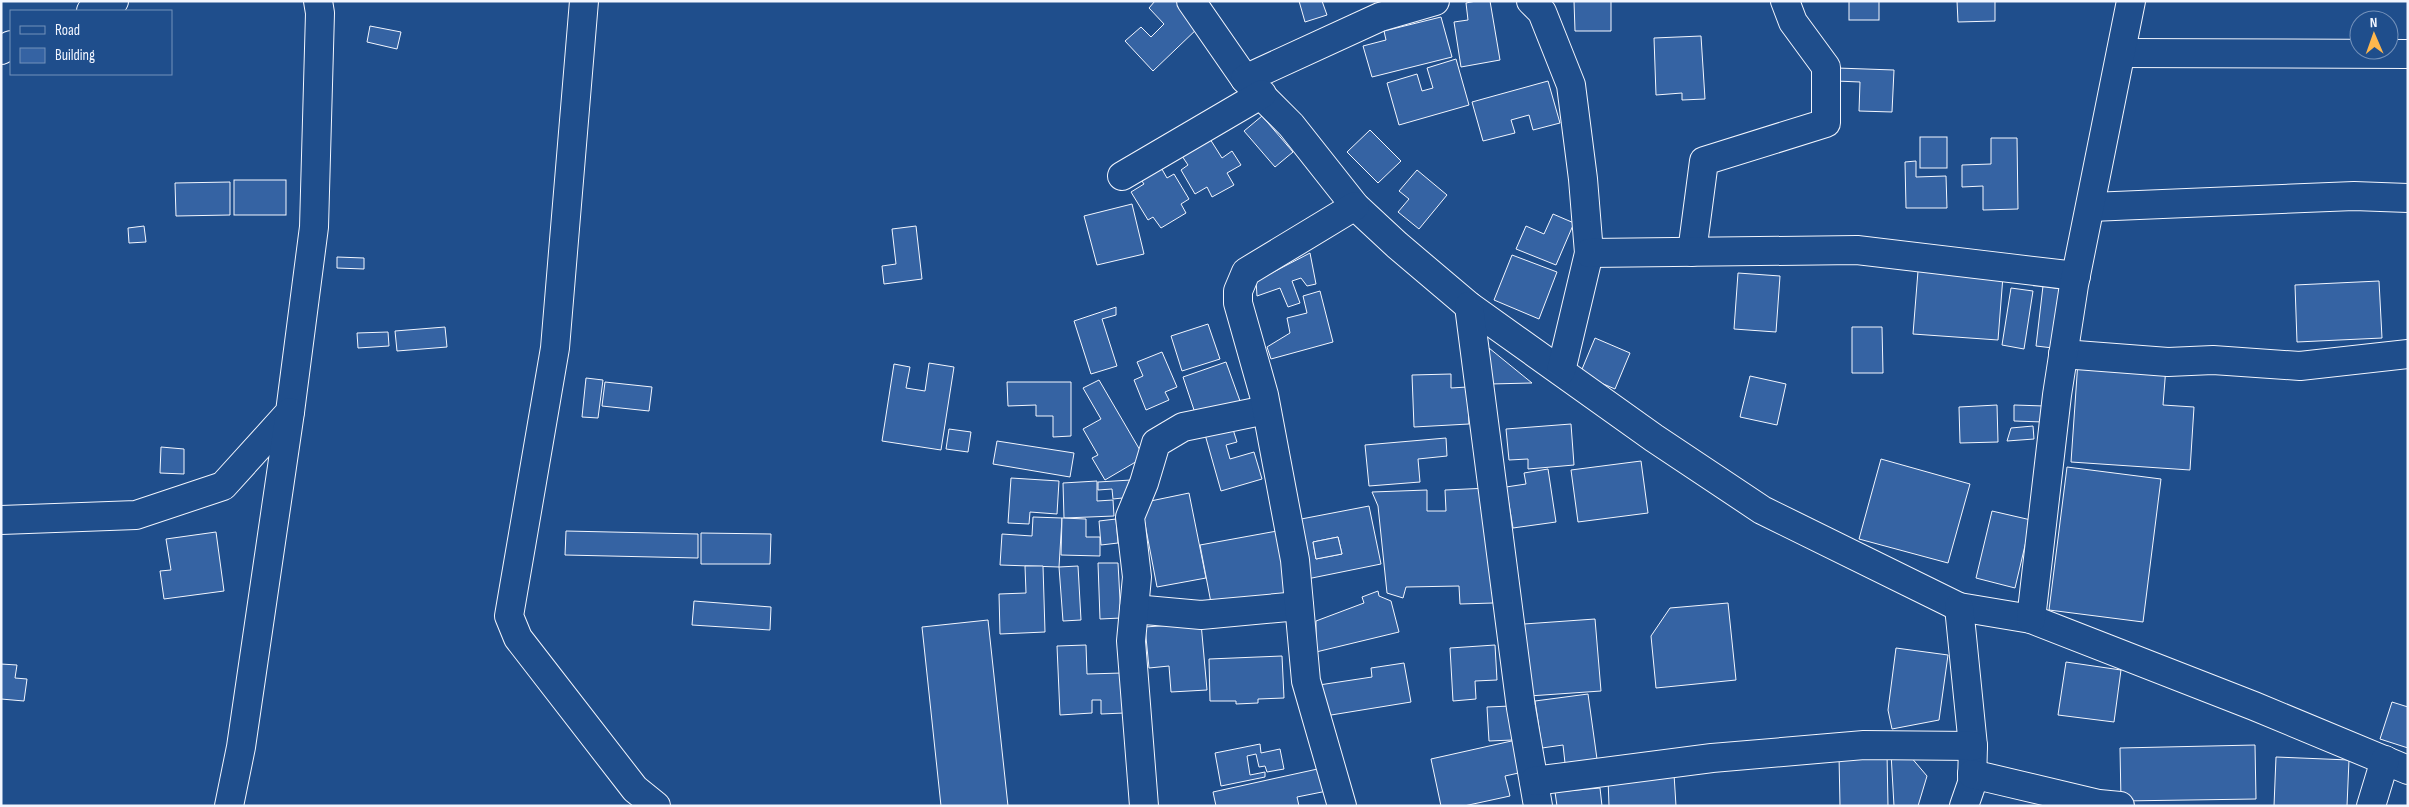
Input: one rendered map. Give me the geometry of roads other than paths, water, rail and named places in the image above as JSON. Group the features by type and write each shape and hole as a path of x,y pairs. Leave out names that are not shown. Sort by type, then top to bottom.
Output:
{"street":[{"path":"93,10 114,1"},
{"path":"229,806 241,747 290,412 314,227 320,13 318,1"},
{"path":"584,1 555,348 509,616 518,638 635,789 656,806"},
{"path":"1191,1 1253,86 1291,125 1356,206 1397,245 1469,306 1654,438 1762,510 1959,606 2032,619 2254,706 2396,765 2371,806"},
{"path":"1122,176 1253,86 1380,17 1435,1"},
{"path":"1531,1 1542,12 1571,85 1583,179 1589,253 1561,371"},
{"path":"1692,252 1704,161 1826,122 1826,67 1793,22 1785,1"},
{"path":"2032,619 2063,354 2076,276 2132,1"},
{"path":"2121,53 2408,54"},
{"path":"2091,207 2354,196 2408,198"},
{"path":"1342,806 1306,681 1295,560 1266,410 1238,302 1238,291 1246,272 1356,206"},
{"path":"1589,253 1857,250 2076,276"},
{"path":"1469,306 1521,708 1536,793 1712,758 1854,746 1972,746"},
{"path":"2063,354 2168,362 2213,360 2300,366 2408,354"},
{"path":"1144,806 1131,641 1137,577 1130,517 1144,483 1156,443 1183,427 1266,410"},
{"path":"1,520 136,515 223,486 290,412"},
{"path":"1134,609 1201,615 1299,606"},
{"path":"1959,606 1972,746 1972,784 1964,806"},
{"path":"1972,774 2099,804 2120,806"}]}
